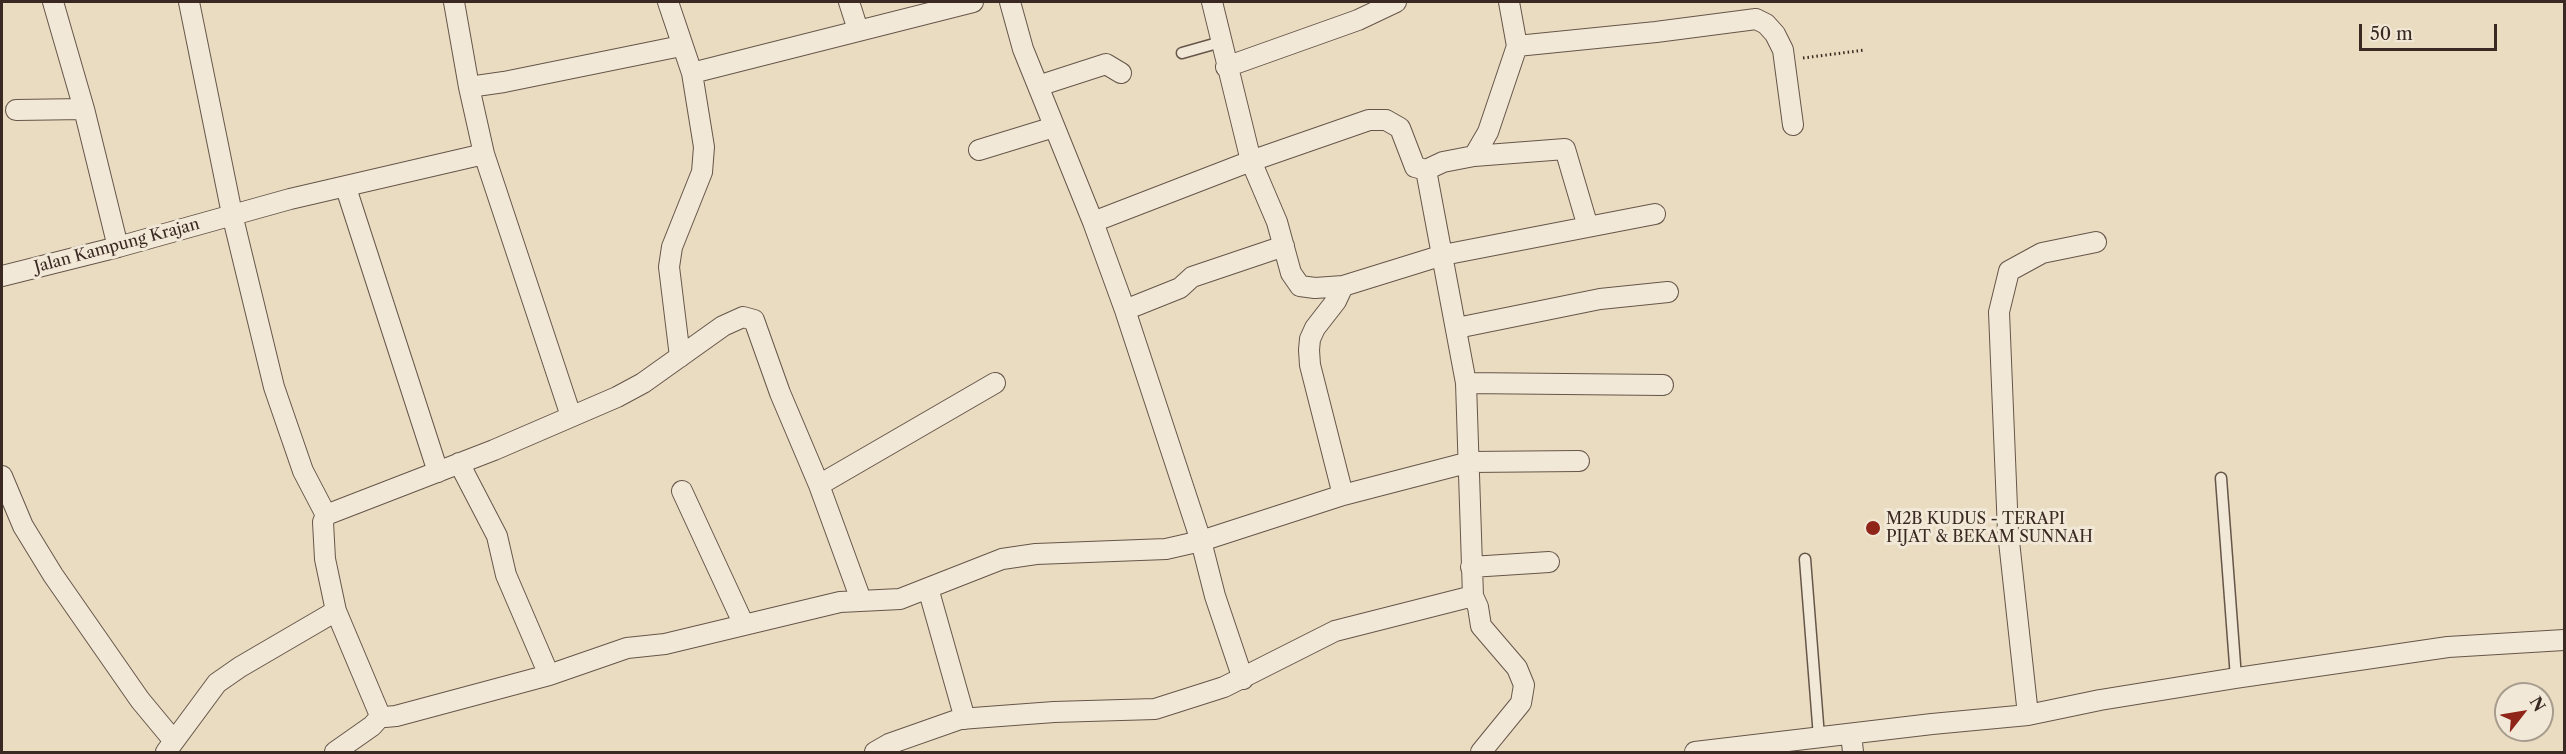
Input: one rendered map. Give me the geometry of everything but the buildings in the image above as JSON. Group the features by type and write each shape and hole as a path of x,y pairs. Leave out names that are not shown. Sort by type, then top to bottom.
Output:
{"street":[{"path":"53,2 84,109 118,247"},
{"path":"189,2 232,214 274,387 303,471 326,515"},
{"path":"454,2 484,154 571,416"},
{"path":"668,2 692,73 704,147 702,172 672,247 669,267 680,357"},
{"path":"849,2 858,30"},
{"path":"692,73 973,2"},
{"path":"1010,2 1023,49 1093,222 1125,310 1201,541 1215,596 1243,679"},
{"path":"1212,2 1226,67 1251,161 1277,222 1291,273 1300,286 1315,288 1343,285 1443,255 1655,214"},
{"path":"1226,67 1358,20 1396,2"},
{"path":"1474,156 1488,132 1517,46 1509,2"},
{"path":"1517,46 1756,19 1766,24 1775,34 1783,50 1792,124"},
{"path":"469,87 681,46"},
{"path":"1038,86 1106,64 1121,73"},
{"path":"16,110 84,109"},
{"path":"1093,222 1251,161 1369,120 1386,120 1400,128 1415,167 1426,170 1443,162 1474,156 1565,149 1588,227"},
{"path":"979,150 1054,127"},
{"name":"Jalan Kampung Krajan","path":"2,276 118,247 232,214 484,154"},
{"path":"1426,170 1466,382 1473,596 1478,607 1481,626 1517,668 1524,685 1521,704 1480,753"},
{"path":"346,188 438,472"},
{"path":"2028,715 2008,532 1999,312 2009,271 2042,253 2096,242"},
{"path":"1125,310 1180,288 1192,277 1284,246"},
{"path":"1343,285 1336,301 1315,328 1310,339 1309,350 1310,365 1343,495"},
{"path":"1457,328 1600,300 1668,292"},
{"path":"381,716 336,611 325,559 323,522 326,515 438,472 644,383 723,326 743,317 754,320 780,393 819,485 861,600"},
{"path":"1466,382 1664,385"},
{"path":"819,485 995,383"},
{"path":"335,753 358,746 381,716 396,716 549,675 627,648 665,644 840,602 900,599 1002,559 1047,554 1166,549 1201,541 1343,495 1470,462 1579,461"},
{"path":"459,463 497,536 506,575 549,675"},
{"path":"4,484 23,526 53,575 170,747 217,683 336,611"},
{"path":"682,491 744,625"},
{"path":"1471,567 1549,562"},
{"path":"927,588 965,719"},
{"path":"875,753 889,744 965,719 1054,712 1155,709 1243,679 1335,631 1473,596"},
{"path":"1695,753 1737,750 1819,737 1852,743 2236,678 2448,647 2565,640"}],"lane":[{"path":"1182,53 1221,42"},
{"path":"2221,478 2236,678"},
{"path":"1805,560 1819,737"}],"path":[{"path":"1784,60 1865,50"}],"place":[{"name":"M2B KUDUS - TERAPI PIJAT & BEKAM SUNNAH","path":"1873,528"}]}
